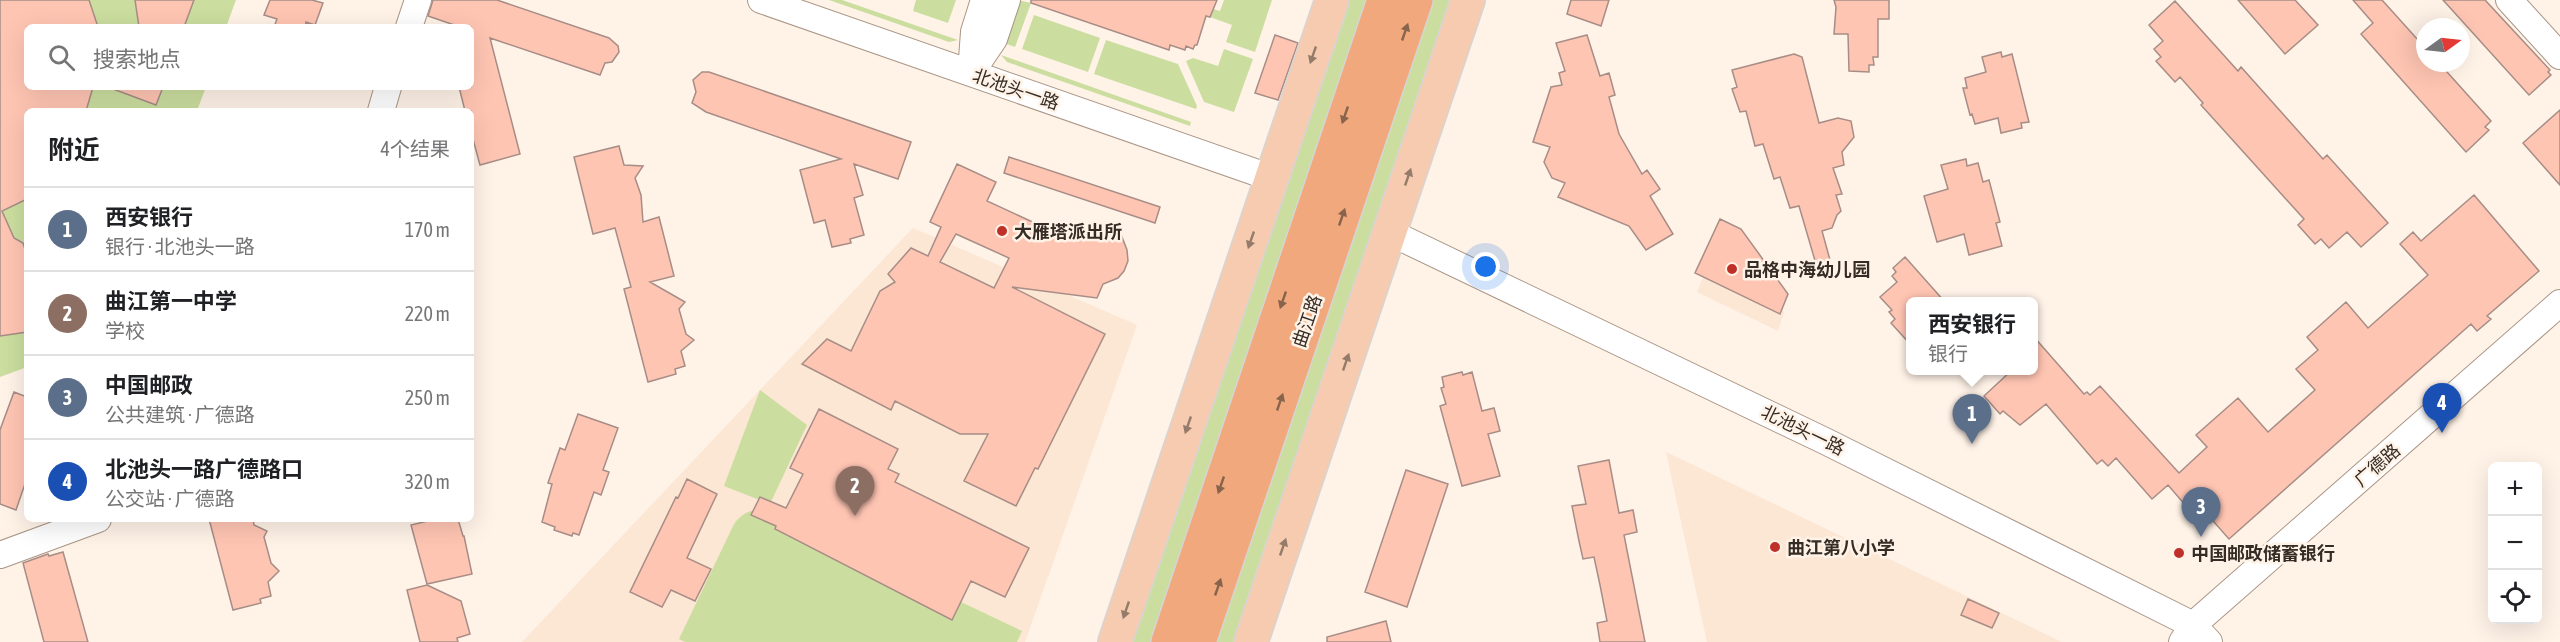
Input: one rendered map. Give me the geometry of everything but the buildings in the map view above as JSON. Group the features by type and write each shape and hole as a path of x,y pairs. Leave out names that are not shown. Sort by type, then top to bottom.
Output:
{"highway":[{"name":"曲江路","path":"1168,642 1384,0"},
{"name":"曲江路","path":"1199,642 1416,0"}],"main road":[{"path":"1115,642 1332,0"},
{"path":"1251,642 1468,0"}],"street":[{"path":"410,24 418,0"},
{"path":"971,73 972,39 984,0"},
{"path":"971,73 994,39 1007,0"},
{"path":"2509,0 2560,56"},
{"name":"北池头一路","path":"766,1 1272,178"},
{"path":"382,108 387,90"},
{"name":"北池头一路","path":"1389,232 1827,442 2195,636"},
{"name":"广德路","path":"2195,636 2560,303"},
{"path":"0,555 90,522"}],"shaded area":[{"path":"913,228 1137,325 1025,642 522,642"},
{"name":"品格中海幼儿园","path":"1721,235 1743,246 1784,312 1778,331 1697,292"},
{"name":"曲江第八小学","path":"1666,452 2062,642 1707,642"}],"green space":[{"path":"0,0 236,0 227,24 24,24 24,90 205,90 198,108 24,108 24,368 0,377"},
{"path":"829,0 842,0 958,40 949,42"},
{"path":"916,0 956,0 948,23 913,11"},
{"path":"1018,0 1031,3 1015,47 1004,43"},
{"path":"1224,0 1272,0 1255,52 1226,42 1232,25 1210,17 1213,9 1220,11"},
{"path":"1344,0 1372,0 1156,642 1127,642"},
{"path":"1431,0 1453,0 1237,642 1214,642"},
{"path":"1034,15 1100,38 1088,72 1022,49"},
{"path":"1106,40 1178,64 1197,106 1196,109 1094,74"},
{"path":"1224,49 1253,59 1234,112 1204,102 1186,61 1193,58 1218,66"},
{"path":"1001,55 1191,122 1190,126 1007,62"},
{"path":"760,390 807,425 770,504 724,486"},
{"path":"765,509 1022,631 1017,642 685,642 679,639 734,524 747,513"}],"place":[{"name":"大雁塔派出所","path":"1002,231"},
{"name":"品格中海幼儿园","path":"1732,269"},
{"name":"北池头一路广德路口","path":"2442,433"},
{"name":"西安银行","path":"1972,444"},
{"name":"曲江第一中学","path":"855,516"},
{"name":"中国邮政","path":"2201,537"},
{"name":"曲江第八小学","path":"1775,547"},
{"name":"中国邮政储蓄银行","path":"2179,553"}]}
